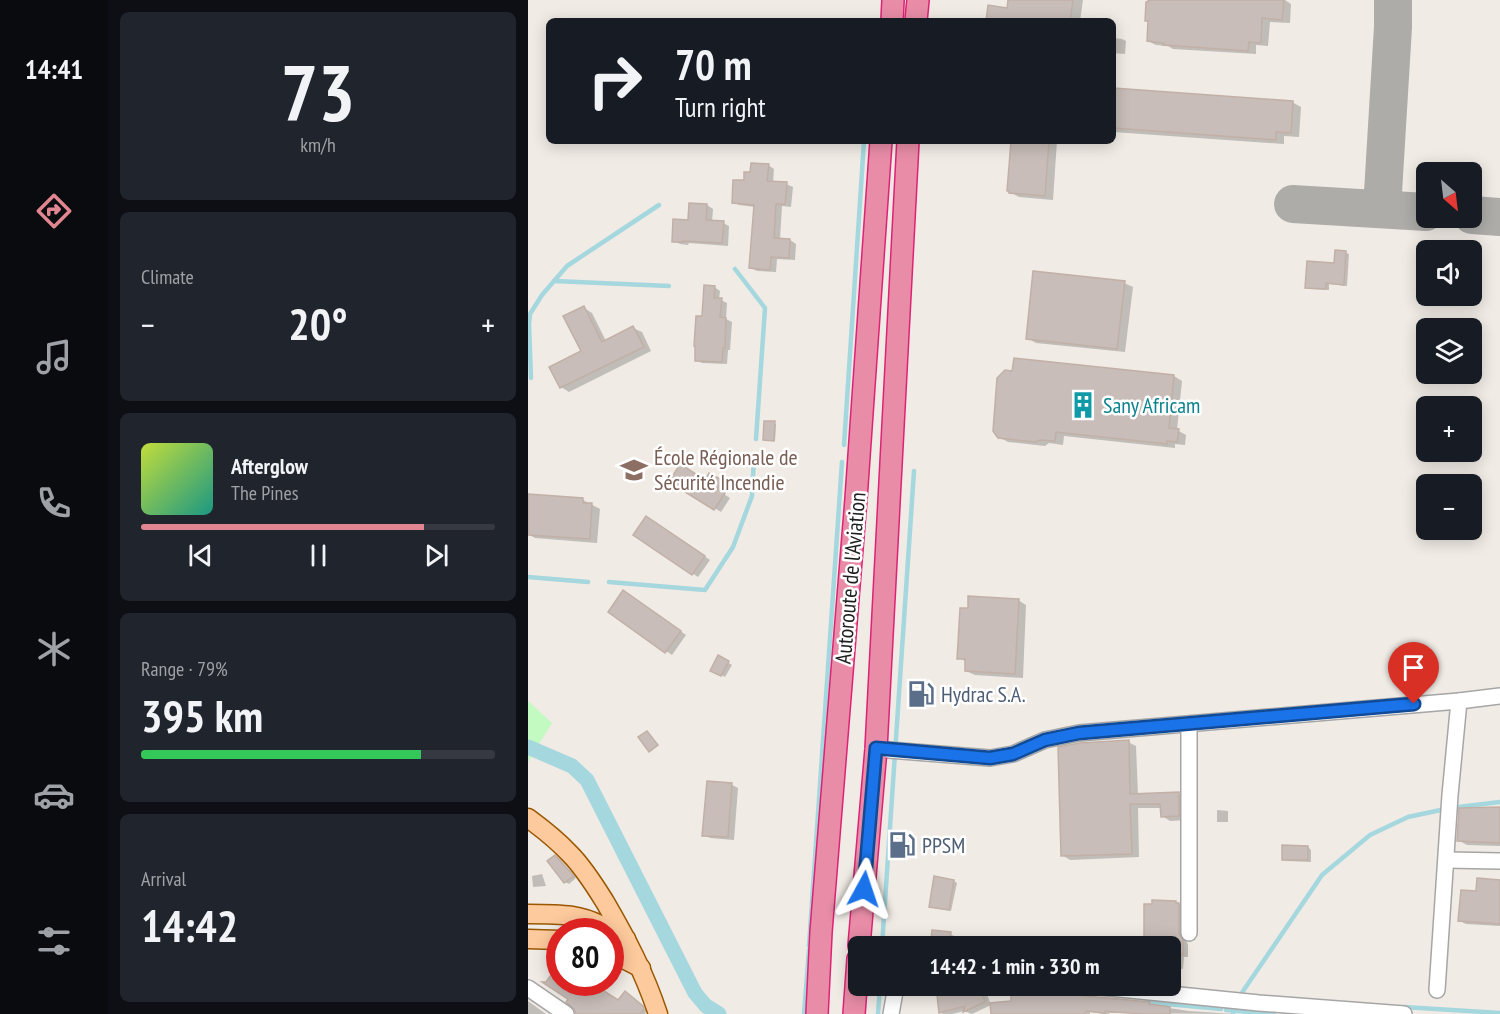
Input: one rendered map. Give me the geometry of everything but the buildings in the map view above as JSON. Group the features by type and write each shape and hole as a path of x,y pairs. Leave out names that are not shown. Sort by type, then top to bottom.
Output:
{"highway":[{"path":"892,18 893,0"},
{"path":"916,18 918,0"},
{"name":"Autoroute de l'Aviation","path":"816,1014 881,144"},
{"name":"Autoroute de l'Aviation","path":"860,936 876,748 908,144"},
{"path":"854,1014 855,996"}],"main road":[{"path":"528,819 549,833 572,855 593,883 627,940 658,1014"},
{"path":"528,914 572,916 590,920 627,940"},
{"path":"528,939 546,940"},
{"path":"624,960 641,969"}],"street":[{"path":"876,748 990,758 1013,754 1045,740 1079,733 1500,696"},
{"path":"1437,990 1450,795 1459,701"},
{"path":"1189,724 1189,933"},
{"path":"1446,860 1500,861"},
{"path":"528,988 566,1014"},
{"path":"1181,995 1404,1014"},
{"path":"891,1014 894,996"}],"green space":[{"path":"528,701 552,723 528,762"}],"waterway":[{"path":"844,445 864,144"},
{"path":"531,378 530,314 542,295 567,266 659,205"},
{"path":"735,269 765,308 756,439"},
{"path":"554,281 669,286"},
{"path":"609,582 705,590 733,547 752,496 754,457"},
{"path":"809,946 842,462"},
{"path":"883,936 914,471"},
{"path":"528,577 588,582"},
{"path":"528,747 572,766 587,780 695,993 706,1006 719,1014"},
{"path":"1239,997 1322,875 1370,835 1408,817 1450,808 1500,802"},
{"path":"804,1014 809,950"},
{"path":"878,1014 879,996"},
{"path":"1145,1002 1221,1009"},
{"path":"1233,1014 1236,1005"},
{"path":"1404,1007 1500,1013"},
{"path":"1226,1010 1274,1014"}],"taxiway":[{"path":"1382,209 1393,0"},
{"path":"1293,204 1416,211"},
{"path":"1482,216 1500,217"}],"place":[{"name":"Sany Africam","path":"1083,405"},
{"name":"École Régionale de Sécurité Incendie","path":"634,470"},
{"name":"Hydrac S.A.","path":"921,694"},
{"name":"PPSM","path":"902,845"}],"route":[{"path":"864,889 876,748 990,758 1013,754 1045,740 1079,733 1414,704"}]}
